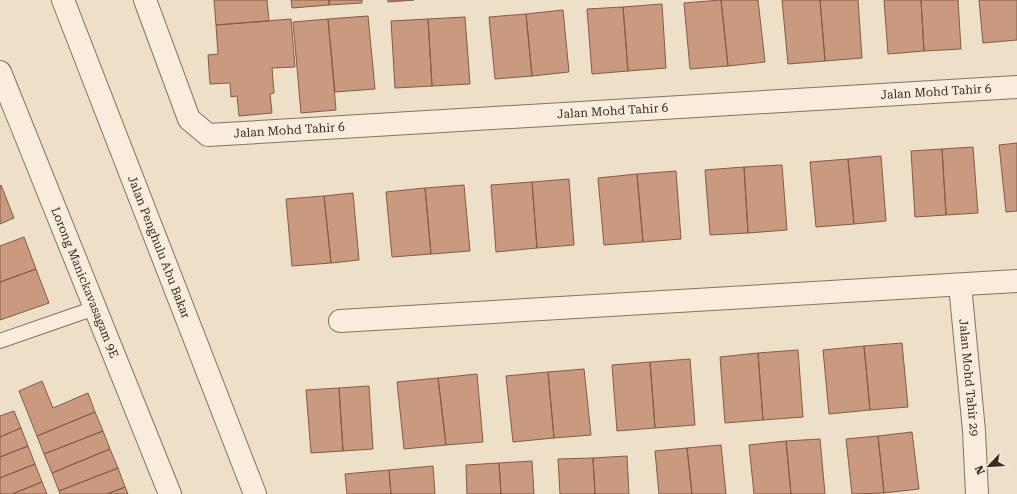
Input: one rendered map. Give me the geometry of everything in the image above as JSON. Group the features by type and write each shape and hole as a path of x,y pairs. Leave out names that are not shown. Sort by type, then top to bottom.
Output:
{"street":[{"name":"Jalan Penghulu Abu Bakar","path":"64,0 255,494"},
{"name":"Jalan Mohd Tahir 6","path":"145,0 189,119 208,135 1017,87"},
{"name":"Lorong Manickavasagam 9E","path":"0,72 170,494"},
{"path":"340,321 1017,281"},
{"name":"Jalan Mohd Tahir 29","path":"960,285 974,431 977,494"}],"lane":[{"path":"0,341 95,308"}],"building":[{"path":"214,0 267,0 269,21 216,25"},
{"path":"291,0 329,0 329,5 292,8"},
{"path":"329,0 362,0 362,3 329,5"},
{"path":"388,0 414,0 388,2"},
{"path":"721,0 728,66 690,69 684,3"},
{"path":"721,0 758,0 765,62 728,66"},
{"path":"782,0 820,0 825,61 788,64"},
{"path":"820,0 858,0 862,58 825,61"},
{"path":"884,0 921,0 924,51 888,54"},
{"path":"921,0 958,0 961,49 924,51"},
{"path":"979,0 1017,0 1017,40 983,43"},
{"path":"662,4 666,68 628,71 623,7"},
{"path":"623,7 628,71 592,74 587,9"},
{"path":"563,10 569,72 532,76 526,14"},
{"path":"526,14 532,76 495,79 489,17"},
{"path":"368,16 375,89 335,92 328,19"},
{"path":"465,17 470,84 432,86 428,19"},
{"path":"291,19 295,67 272,68 274,93 270,94 272,113 239,116 237,96 231,97 230,83 210,84 208,55 218,54 216,25"},
{"path":"328,19 336,110 301,113 293,22"},
{"path":"428,19 432,86 395,88 391,21"},
{"path":"1017,143 1017,211 1006,212 999,145"},
{"path":"973,147 978,213 946,215 942,149"},
{"path":"942,149 946,215 915,217 911,151"},
{"path":"881,156 886,221 854,224 848,159"},
{"path":"848,159 854,224 816,227 810,162"},
{"path":"782,165 787,230 748,233 744,167"},
{"path":"744,167 748,233 710,235 705,170"},
{"path":"676,171 681,239 643,242 637,174"},
{"path":"637,174 643,242 604,245 598,178"},
{"path":"569,179 574,245 537,248 532,182"},
{"path":"532,182 537,248 496,252 491,185"},
{"path":"1,185 14,218 0,224 0,186"},
{"path":"464,185 470,251 431,254 425,188"},
{"path":"425,188 431,254 392,257 386,192"},
{"path":"353,193 359,260 331,263 324,196"},
{"path":"324,196 331,263 292,266 286,199"},
{"path":"24,237 36,269 0,282 0,246"},
{"path":"36,269 49,303 0,320 0,282"},
{"path":"902,343 908,407 870,410 864,346"},
{"path":"864,346 870,410 829,414 823,350"},
{"path":"798,350 803,417 763,420 758,353"},
{"path":"758,353 763,420 725,423 720,357"},
{"path":"690,359 695,425 655,428 650,362"},
{"path":"650,362 655,428 617,431 612,365"},
{"path":"584,369 591,435 554,438 548,372"},
{"path":"548,372 554,438 513,442 506,376"},
{"path":"477,374 483,442 446,445 438,378"},
{"path":"438,378 446,445 404,449 397,382"},
{"path":"42,381 53,408 88,393 95,412 37,436 19,391"},
{"path":"369,386 373,449 343,451 339,388"},
{"path":"339,388 343,451 311,453 306,390"},
{"path":"14,411 21,428 0,437 0,416"},
{"path":"95,412 103,431 44,454 37,436"},
{"path":"21,428 28,446 0,457 0,437"},
{"path":"103,431 110,449 52,473 44,454"},
{"path":"912,432 919,489 884,493 878,436"},
{"path":"878,436 884,493 852,494 846,439"},
{"path":"820,439 825,494 791,494 786,441"},
{"path":"786,441 791,494 754,494 749,445"},
{"path":"721,445 726,494 692,494 687,448"},
{"path":"28,446 35,464 0,478 0,457"},
{"path":"687,448 692,494 659,494 655,451"},
{"path":"110,449 118,468 59,491 52,473"},
{"path":"627,456 629,494 595,494 593,458"},
{"path":"593,458 595,494 560,494 558,459"},
{"path":"532,461 534,494 501,494 499,463"},
{"path":"499,463 501,494 467,494 466,465"},
{"path":"35,464 42,482 12,494 0,494 0,478"},
{"path":"433,466 435,494 391,494 389,470"},
{"path":"118,468 125,487 107,494 60,494 59,491"},
{"path":"389,470 391,494 347,494 345,474"},
{"path":"42,482 47,494 12,494"},
{"path":"125,487 128,494 107,494"}]}
